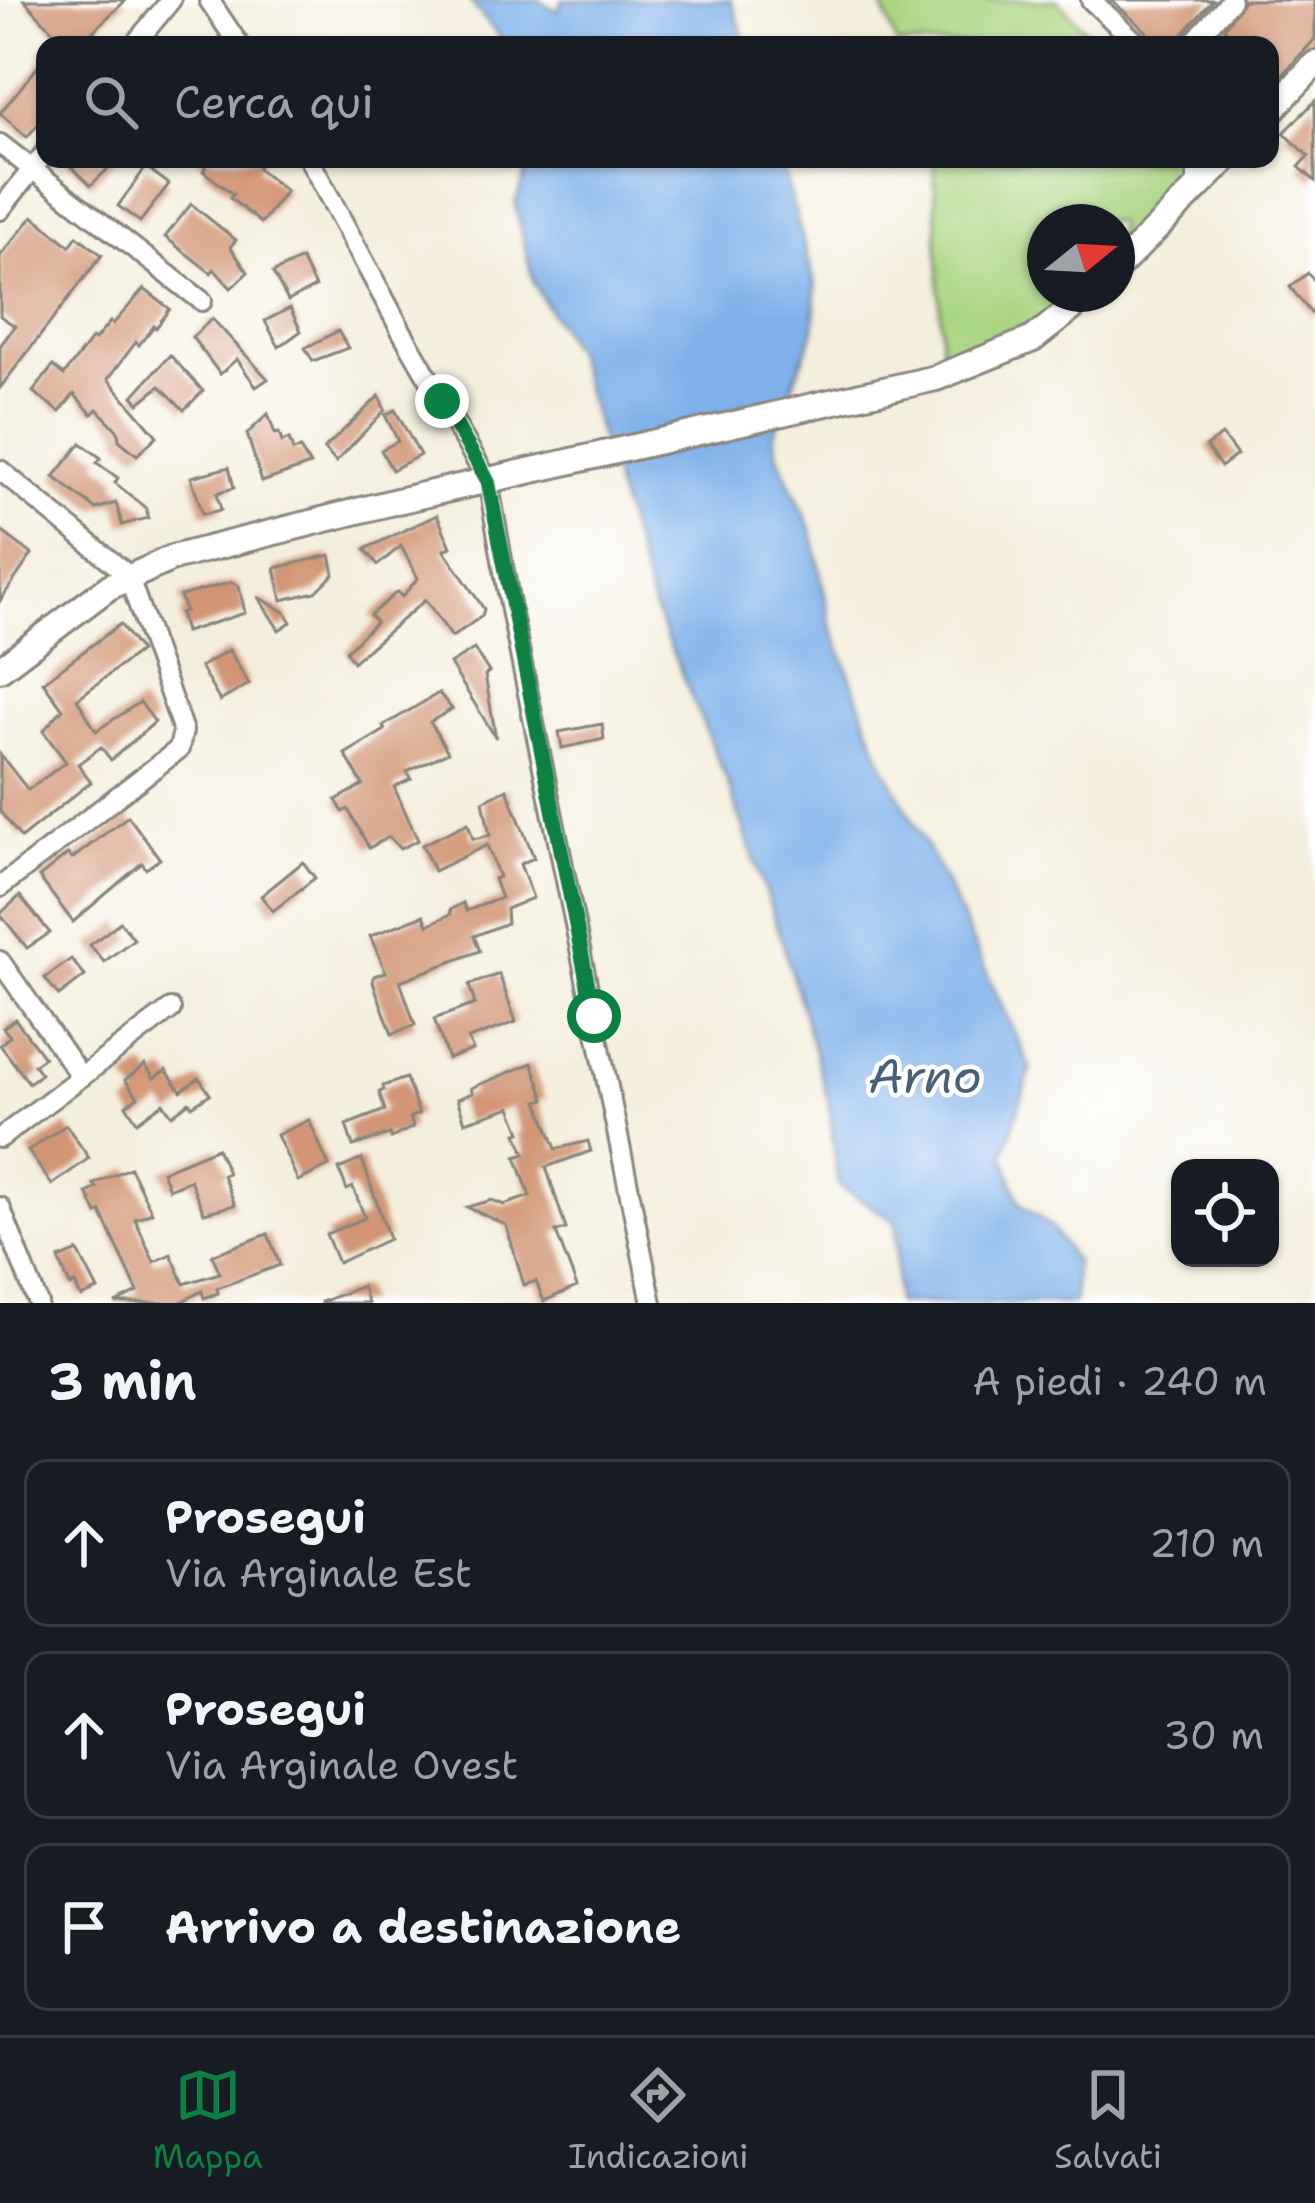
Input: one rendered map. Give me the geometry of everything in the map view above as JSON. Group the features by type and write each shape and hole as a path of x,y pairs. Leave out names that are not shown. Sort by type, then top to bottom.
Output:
{"main road":[{"path":"1279,102 1315,64"},
{"path":"1135,250 1217,168"},
{"path":"0,669 128,575 217,544 936,378 1033,339 1067,312"}],"street":[{"path":"141,36 171,0"},
{"path":"209,0 233,36"},
{"path":"1090,0 1128,36"},
{"path":"1199,36 1232,0"},
{"path":"0,144 36,160"},
{"path":"0,210 36,165"},
{"path":"47,168 202,301"},
{"path":"314,168 488,481 652,1303"},
{"path":"1197,168 1197,189"},
{"path":"0,470 128,575 183,731 178,749 0,886"},
{"path":"0,962 81,1077"},
{"path":"0,1138 171,1009"},
{"path":"0,1207 38,1303"}],"green space":[{"path":"880,0 1057,0 1091,36 894,36"},
{"path":"934,168 1192,168 1194,189 1135,243 1135,204 1027,204 1027,312 1058,312 1043,325 942,360"}],"water":[{"path":"469,0 539,0 558,11 563,0 731,0 744,36 499,36"},
{"name":"Arno","path":"527,168 783,168 816,287 814,331 774,434 778,456 812,531 831,625 884,766 945,882 1031,1069 1004,1155 1020,1203 1050,1226 1075,1262 1074,1303 896,1303 896,1222 838,1185 829,1103 784,947 728,783 652,604 574,352 534,284 515,204"}],"building":[{"path":"24,0 126,0 93,31 96,36 58,36"},
{"path":"1111,0 1213,0 1181,36 1148,36"},
{"path":"1244,0 1315,0 1315,39 1279,78 1279,36 1233,36 1224,28"},
{"path":"36,69 36,126 27,137 0,113"},
{"path":"1315,101 1315,181 1299,167 1309,156 1284,133"},
{"path":"73,168 109,168 91,185"},
{"path":"145,168 169,184 140,222 118,206"},
{"path":"257,168 286,191 261,223 203,171"},
{"path":"191,204 236,240 230,247 248,272 231,288 214,269 211,273 165,237"},
{"path":"33,216 70,246 77,236 102,255 0,388 0,346 15,326 0,316 0,256"},
{"path":"301,259 315,287 288,301 273,273"},
{"path":"1308,273 1315,281 1315,318 1290,287"},
{"path":"144,289 170,309 108,379 157,436 137,455 119,440 118,431 97,409 92,414 74,394 60,412 33,392 53,366 64,375 92,338 113,324"},
{"path":"290,308 301,331 279,347 265,321"},
{"path":"212,319 268,379 256,387 237,359 220,374 192,337"},
{"path":"338,331 348,348 313,361 305,348"},
{"path":"170,355 203,391 184,410 160,386 139,403 133,396"},
{"path":"379,396 385,410 336,462 324,449"},
{"path":"395,410 420,455 392,470 381,450 398,441 385,415"},
{"path":"268,414 275,434 279,433 282,442 289,439 293,451 300,449 310,465 262,482 247,434"},
{"path":"1222,435 1237,455 1221,467 1206,446"},
{"path":"81,443 118,478 115,483 146,508 148,518 122,525 116,503 96,509 54,477"},
{"path":"229,467 234,488 217,493 221,510 203,514 191,477"},
{"path":"437,515 451,547 444,550 484,609 482,616 452,637 425,600 353,662 346,651 376,622 370,615 397,592 402,597 418,578 401,546 378,565 365,549"},
{"path":"0,530 32,554 0,601"},
{"path":"330,555 334,574 316,592 282,600 275,568"},
{"path":"232,582 239,586 245,613 185,632 180,596"},
{"path":"258,597 285,612 291,622 279,630"},
{"path":"120,624 140,651 77,699 96,731 140,702 155,722 111,760 101,747 78,764 91,782 21,838 0,811 0,754 28,790 66,762 43,731 63,709 43,682"},
{"path":"474,649 489,672 485,675 496,738 450,664"},
{"path":"229,650 249,684 220,701 200,667"},
{"path":"439,693 452,709 430,722 448,752 407,772 411,779 394,787 418,840 400,849 389,837 369,848 348,809 343,812 336,800 363,785 345,754"},
{"path":"602,724 604,739 562,748 559,732"},
{"path":"507,789 534,858 520,864 533,898 506,909 507,923 474,936 480,951 400,981 415,1025 392,1034 373,982 374,976 386,972 370,936 424,915 428,925 463,903 466,911 501,898 487,845 434,871 422,845 468,823 473,839 490,835 483,801"},
{"path":"128,816 160,859 146,869 142,863 73,922 39,877 68,854 72,859"},
{"path":"303,862 315,878 273,911 261,896"},
{"path":"20,896 50,933 27,948 0,914"},
{"path":"120,922 134,939 104,962 90,945"},
{"path":"71,959 85,976 59,996 45,978"},
{"path":"499,974 516,1022 468,1039 473,1050 448,1059 434,1019 475,1004 469,985"},
{"path":"15,1019 44,1057 34,1065 41,1074 29,1083 0,1045 10,1036 3,1028"},
{"path":"532,1063 545,1099 538,1101 556,1149 588,1141 591,1151 546,1167 566,1229 556,1232 577,1287 544,1301 536,1281 524,1285 506,1225 467,1207 492,1200 504,1205 530,1196 516,1157 525,1154 511,1107 465,1122 457,1099 473,1093 471,1088"},
{"path":"145,1065 154,1078 166,1070 181,1091 199,1078 210,1094 172,1115 163,1103 137,1122 126,1105 138,1097 125,1080"},
{"path":"406,1078 419,1114 410,1117 413,1127 391,1138 390,1134 353,1146 346,1125 385,1110 379,1092"},
{"path":"309,1120 329,1166 298,1181 277,1135"},
{"path":"66,1125 89,1158 52,1185 28,1151"},
{"path":"217,1148 235,1205 204,1213 190,1180 169,1189 162,1171"},
{"path":"362,1159 389,1239 338,1263 326,1234 365,1218 353,1187 347,1190 339,1169"},
{"path":"130,1168 152,1212 135,1219 154,1262 171,1254 184,1284 220,1273 212,1255 268,1234 280,1265 217,1288 218,1293 204,1298 202,1291 179,1303 115,1303 138,1292 101,1212 97,1214 87,1193 97,1188 94,1184"},
{"path":"78,1251 98,1290 81,1297 75,1284 70,1286 59,1259"},
{"path":"362,1286 368,1303 321,1303 321,1302"}],"route":[{"path":"442,401 488,481 594,1016"}]}
